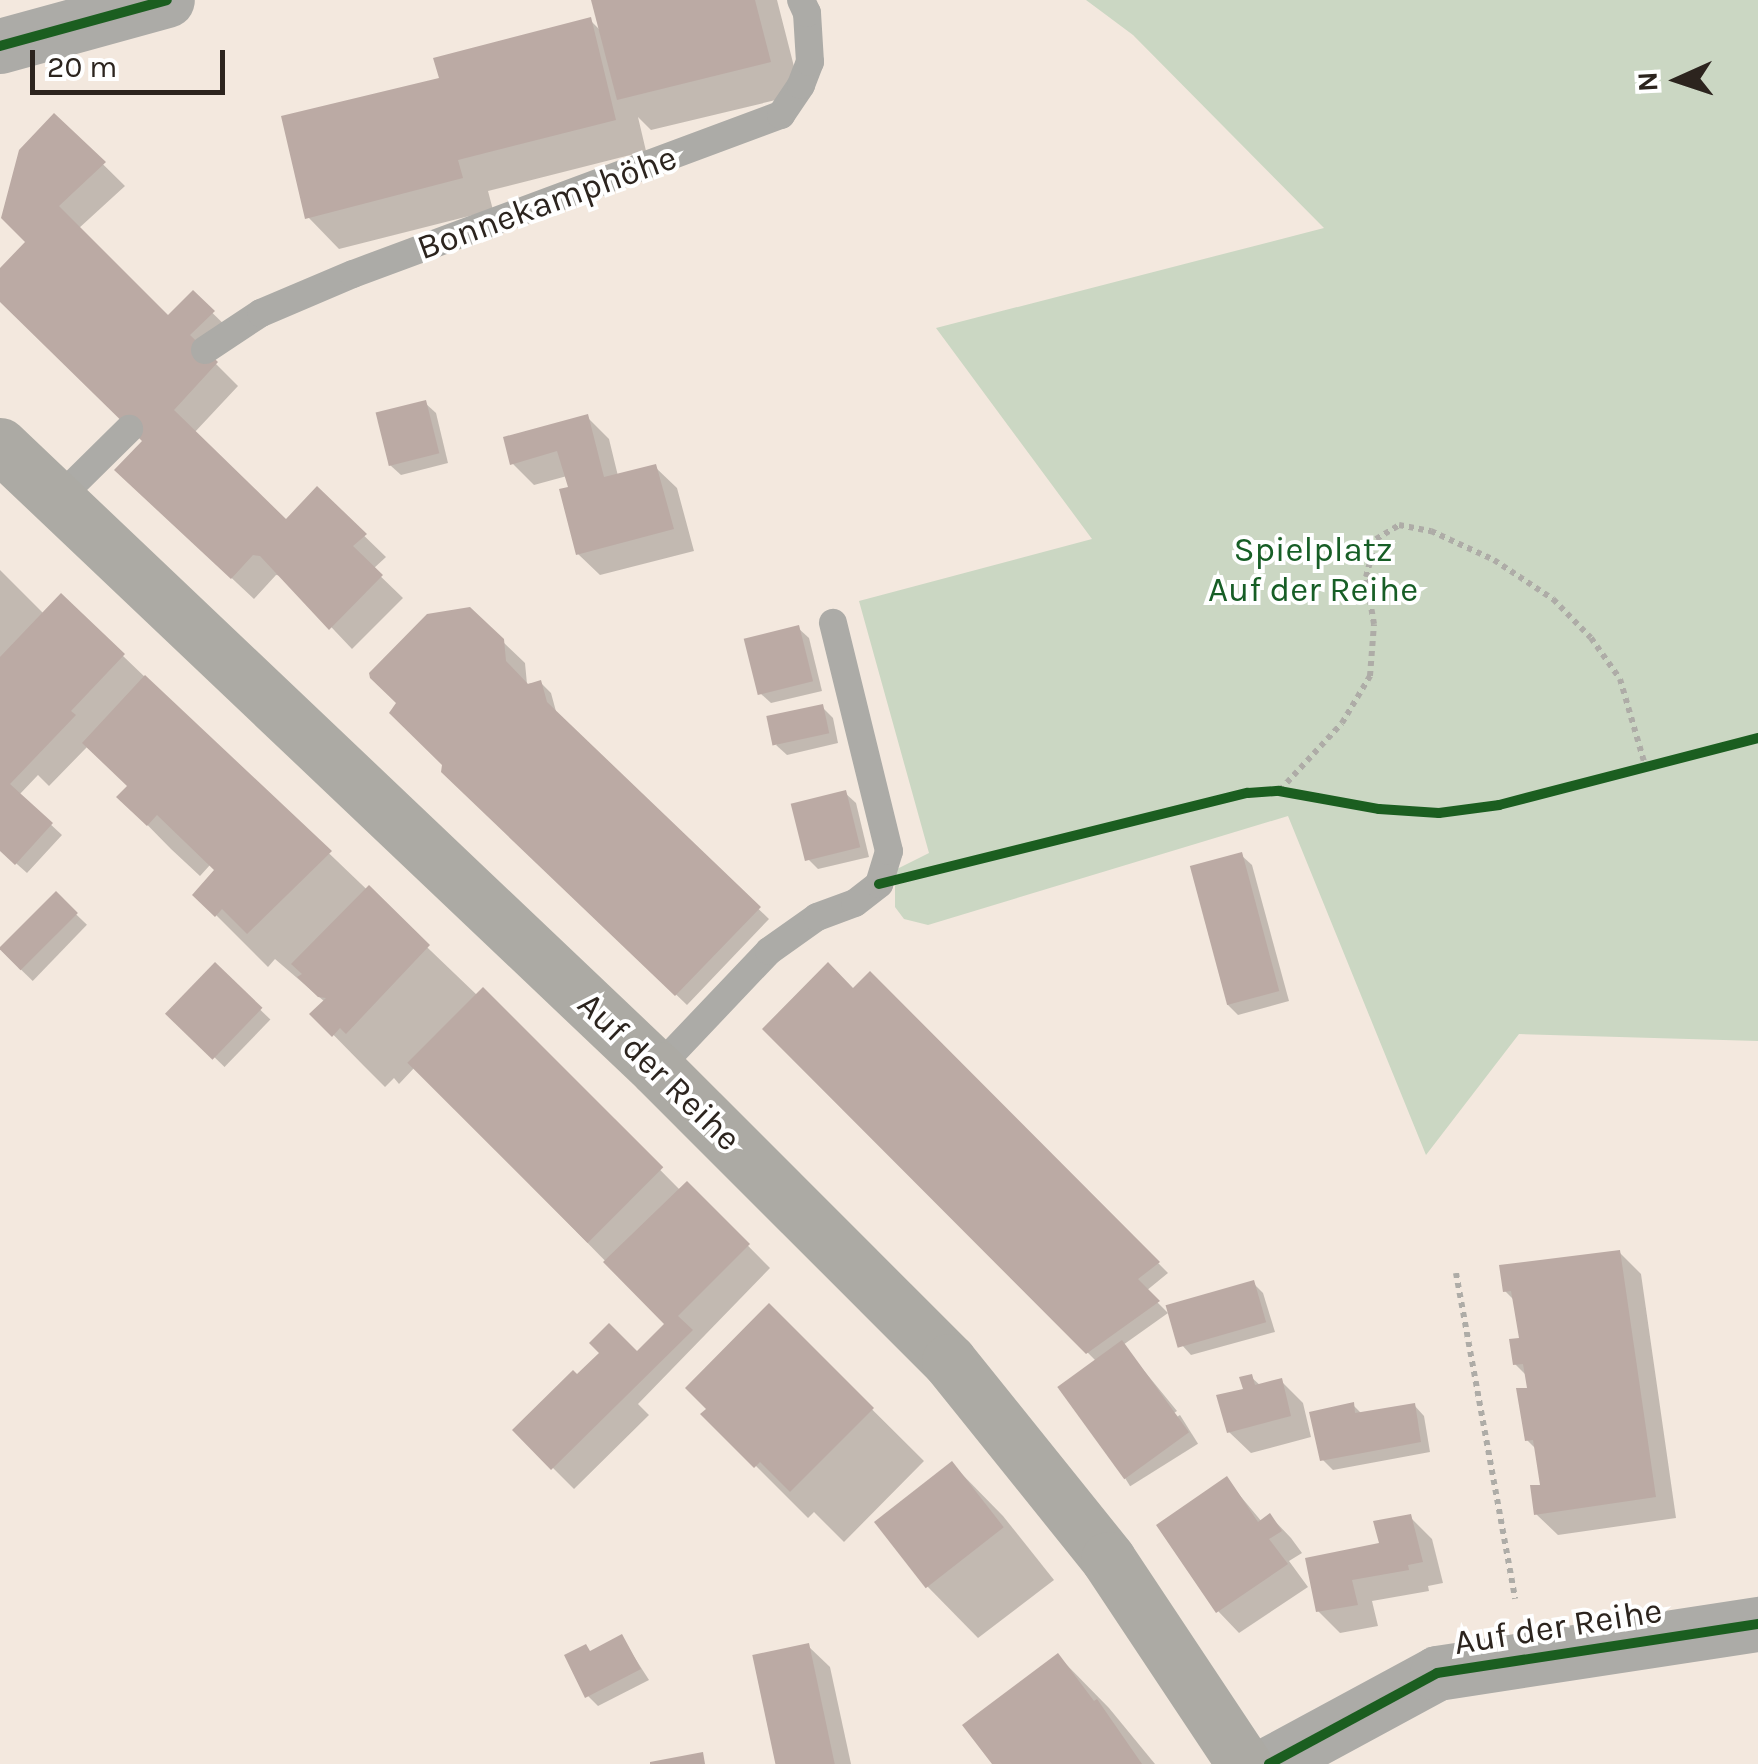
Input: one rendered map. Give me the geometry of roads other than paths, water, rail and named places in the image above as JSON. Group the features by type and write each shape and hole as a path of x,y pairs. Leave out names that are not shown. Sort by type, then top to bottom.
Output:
{"main road":[{"name":"Auf der Reihe","path":"0,445 657,1068 949,1361 1108,1559 1244,1764"}],"street":[{"path":"0,46 168,0"},
{"name":"Auf der Reihe","path":"1269,1764 1436,1673 1758,1624"}],"lane":[{"name":"Bonnekamphöhe","path":"204,350 262,313 353,274 781,115 802,85 810,62 808,13 801,0"},
{"path":"58,498 129,429"},
{"path":"657,1068 770,950 817,917 855,903 879,884 890,851 833,623"}],"park label":[{"name":"Spielplatz Auf der Reihe","path":"1313,570"}]}
